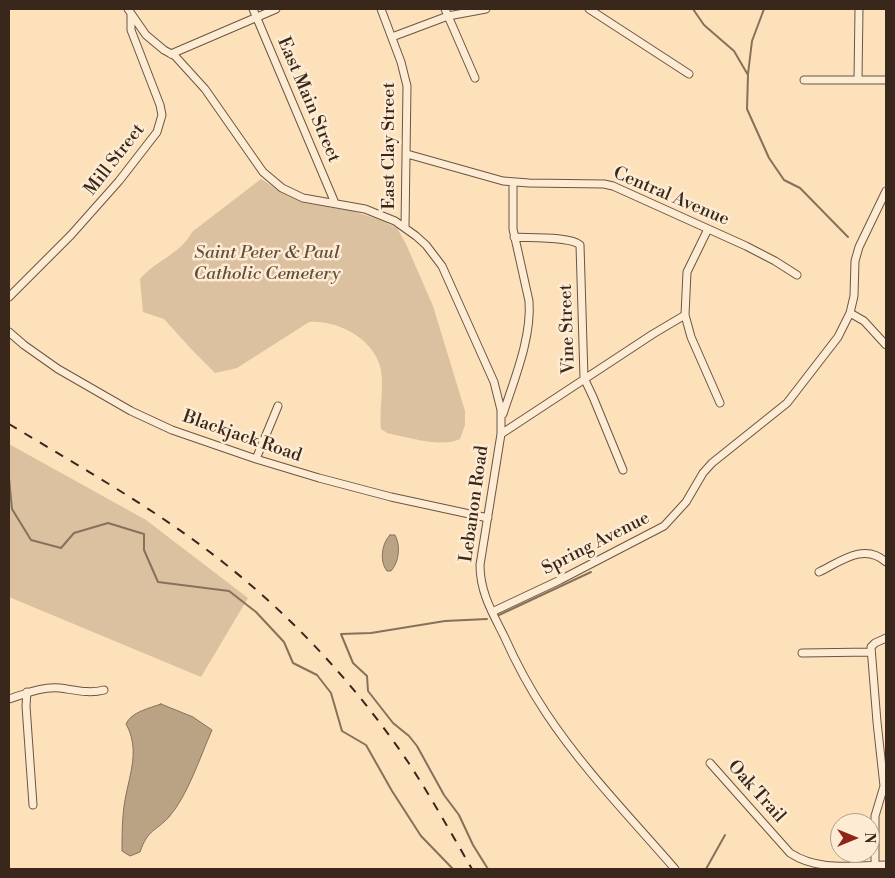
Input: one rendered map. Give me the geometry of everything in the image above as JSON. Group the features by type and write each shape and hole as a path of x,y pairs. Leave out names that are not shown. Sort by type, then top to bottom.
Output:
{"street":[{"name":"East Main Street","path":"253,9 335,203"},
{"path":"171,54 276,9"},
{"name":"East Clay Street","path":"381,9 401,62 407,86 405,228"},
{"path":"392,37 446,12 486,9"},
{"path":"590,9 689,74"},
{"path":"858,80 859,9"},
{"name":"Lebanon Road","path":"129,11 146,35 192,73 263,172 272,181 287,191 303,198 370,210 405,228 426,245 445,272 494,382 501,419 480,565 480,577 484,595 520,670 547,715 588,768 675,869"},
{"name":"Mill Street","path":"9,297 99,205 157,132 162,115 160,105 131,30 129,11"},
{"path":"446,12 475,78"},
{"path":"804,80 886,80"},
{"name":"Central Avenue","path":"407,154 513,183 604,184 613,186 763,254 797,275"},
{"path":"501,419 519,362 530,311 514,237 512,212 513,183"},
{"name":"Spring Avenue","path":"492,612 560,580 664,526 686,502 703,473 712,463 794,396 838,337 850,313 854,296 855,261 859,247 886,191"},
{"path":"708,229 688,272 685,315 691,337 720,403"},
{"name":"Vine Street","path":"514,237 567,240 580,245 584,380 597,405 623,470"},
{"path":"850,313 864,321 886,345"},
{"path":"500,434 685,315"},
{"name":"Blackjack Road","path":"9,332 44,361 131,411 172,430 256,459 345,485 488,518"},
{"path":"256,459 278,406"},
{"path":"819,572 841,560 860,554 876,554 886,562"},
{"path":"875,866 875,816 885,782 877,722 871,647 886,638"},
{"path":"802,653 871,652"},
{"path":"9,699 27,692 59,688 88,692 104,690"},
{"path":"27,692 26,706 34,805"},
{"name":"Oak Trail","path":"710,763 780,842 798,858 826,866 886,866"}],"green space":[{"name":"Saint Peter & Paul Catholic Cemetery","path":"261,179 288,196 304,203 352,211 381,220 397,228 433,306 465,411 465,425 460,439 443,442 424,441 387,433 381,429 382,377 377,359 363,341 343,328 332,324 309,322 237,368 215,373 164,319 143,312 140,279 182,246 192,232"},
{"path":"9,444 146,520 248,598 201,677 9,597"}],"shaded area":[{"path":"390,535 395,535 397,539 398,554 394,567 391,571 387,571 383,562 382,552"},
{"path":"161,704 193,717 212,730 188,787 176,808 149,835 140,852 130,856 122,851 123,813 133,761 132,743 126,724 136,713"}],"waterway":[{"path":"693,9 704,25 734,51 748,75 747,109 769,158 784,180 800,188 848,237"},
{"path":"748,74 752,41 764,9"},
{"path":"9,478 12,509 31,540 61,548 74,533 108,523 144,534 144,550 158,582 229,591 256,612 284,642 293,663 317,675 331,693 342,731 366,745 392,791 421,836 453,869"},
{"path":"499,615 591,572"},
{"path":"487,619 445,621 371,633 341,634 353,663 367,676 368,691 393,723 409,736 417,746 444,795 459,815 473,845 488,869"},
{"path":"706,869 725,835"}],"railway":[{"path":"9,424 119,490 172,525 224,563 276,607 324,655 368,707 425,788 472,869"}]}
